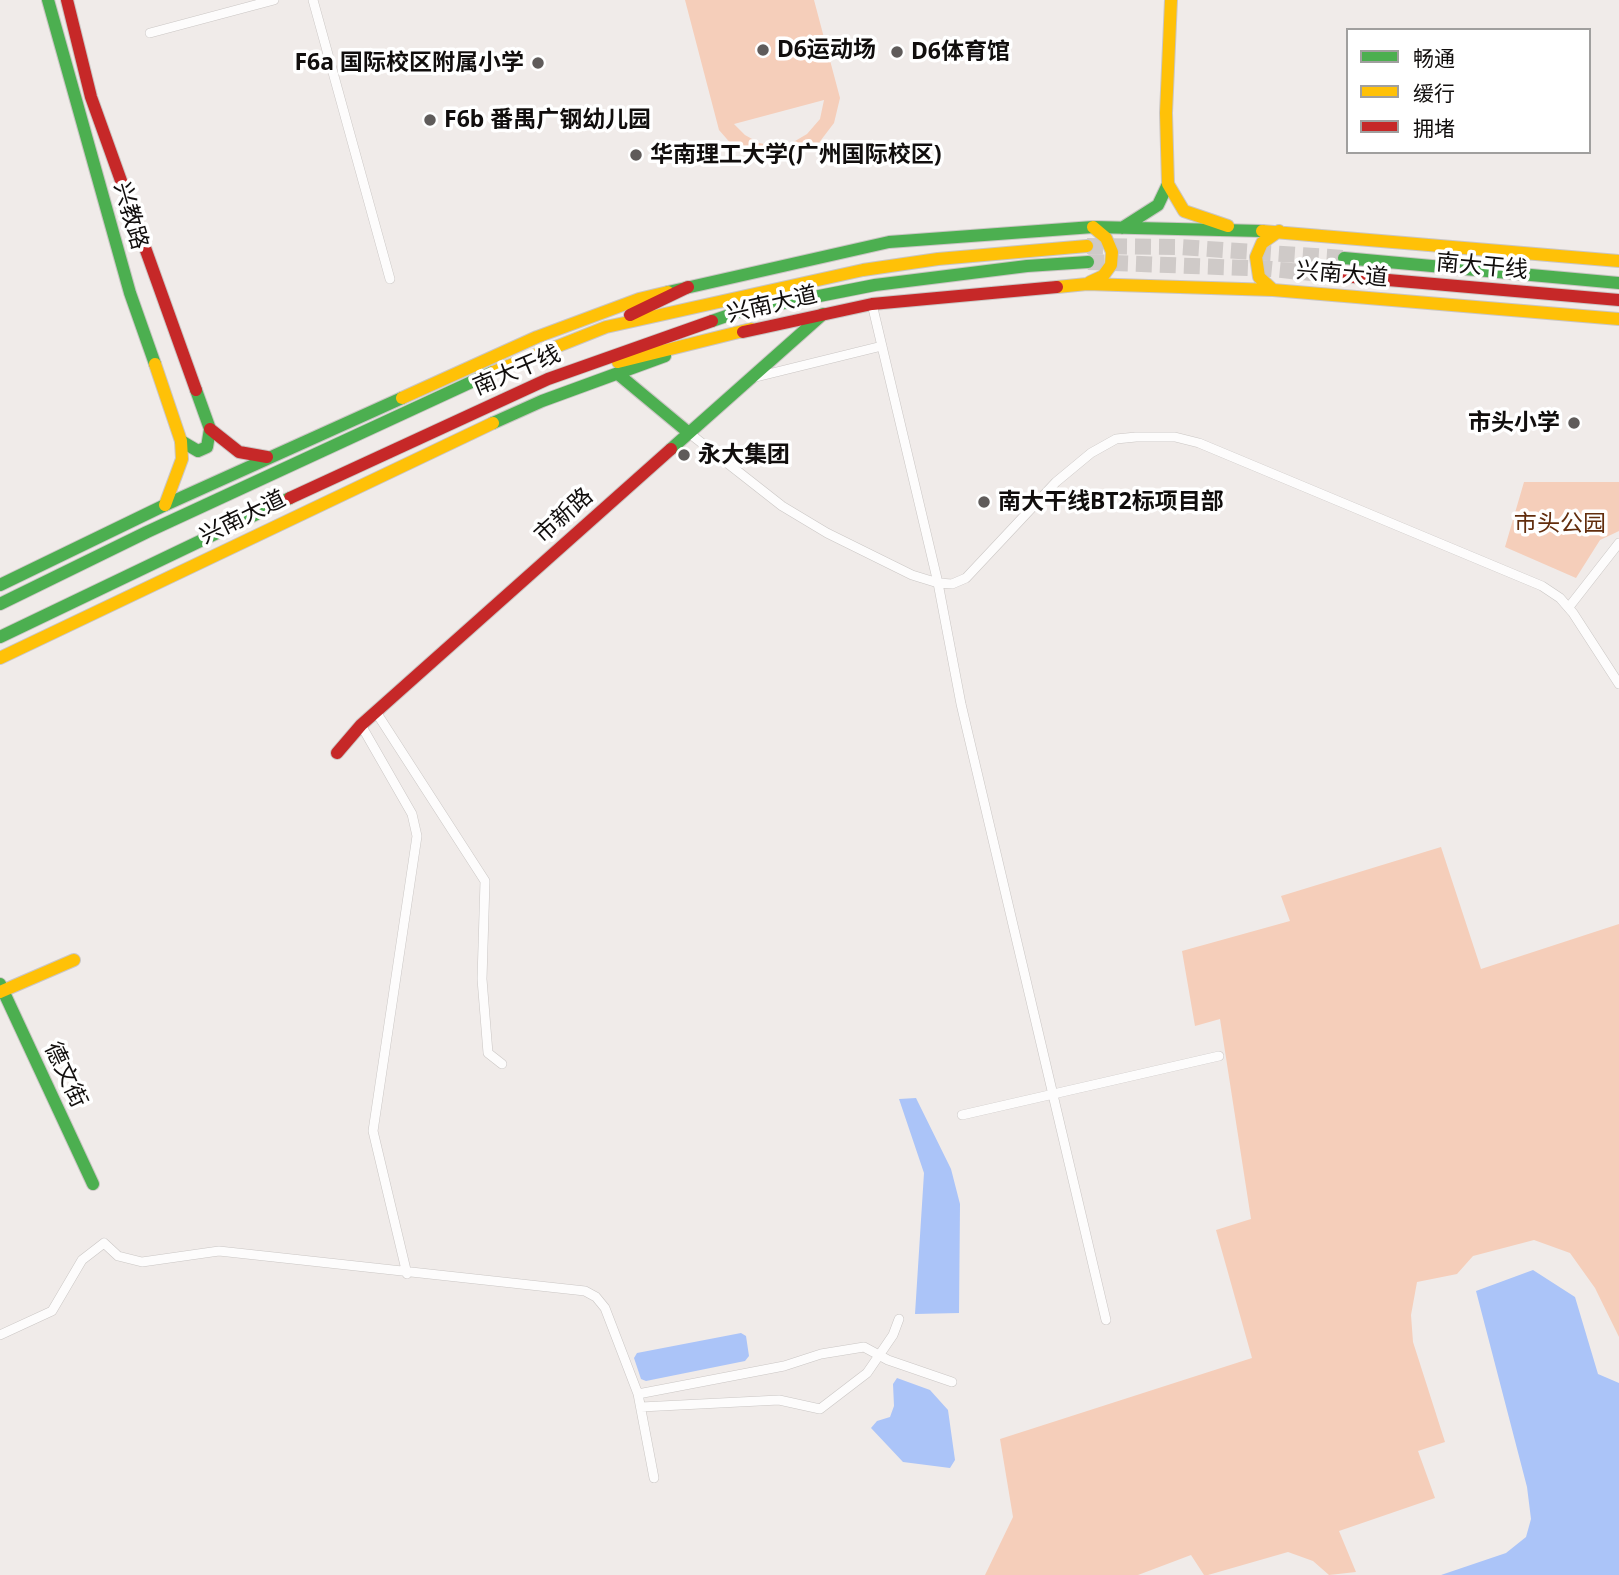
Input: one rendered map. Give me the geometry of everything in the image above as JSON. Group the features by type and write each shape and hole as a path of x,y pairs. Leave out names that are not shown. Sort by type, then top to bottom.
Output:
{"main road":[{"name":"兴教路","path":"48,0 130,293 181,442"},
{"name":"兴教路","path":"67,0 91,97 210,429"},
{"path":"1171,0 1166,113 1168,184 1184,211 1241,230"},
{"path":"1122,228 1157,205 1168,184"},
{"path":"1087,284 1103,275 1111,265 1112,252 1106,238 1093,227"},
{"name":"兴南大道","path":"0,585 165,505 525,342 639,299 889,242 1093,227 1241,230 1279,231 1619,261"},
{"path":"1273,290 1259,276 1256,257 1262,243 1279,231"},
{"name":"南大干线","path":"0,604 147,532 519,360 606,327 863,270 938,259 1087,246"},
{"name":"南大干线","path":"1344,258 1619,283"},
{"name":"南大干线","path":"0,637 430,431 548,379 652,340 751,309 875,285 1027,265 1088,262"},
{"name":"南大干线","path":"1342,275 1619,300"},
{"name":"兴南大道","path":"0,658 429,451 542,401 751,329 872,304 1087,284 1273,290 1619,319"},
{"path":"606,327 688,287"},
{"name":"市新路","path":"337,753 361,725 823,314"},
{"path":"548,379 751,329"},
{"path":"618,374 689,433"},
{"path":"165,505 182,459 181,442 198,450 207,447 210,429 239,452 269,457"},
{"path":"1,989 74,960"},
{"name":"德文街","path":"1,989 93,1184"}],"street":[{"path":"150,33 274,0"},
{"path":"313,0 390,279"},
{"path":"872,304 938,583 961,704 1106,1320"},
{"path":"751,379 882,346"},
{"path":"689,433 782,506 876,557 938,583 952,584 966,578 1056,482 1091,453 1116,439 1175,437 1233,455 1542,586 1569,607 1619,684"},
{"path":"1569,607 1619,543"},
{"path":"376,712 485,881 482,979 488,1053 502,1063"},
{"path":"361,725 412,814 417,836 373,1131 407,1274"},
{"path":"962,1115 1219,1056"},
{"path":"0,1335 52,1311 82,1260 104,1243 118,1256 142,1262 219,1251 407,1274 585,1291 596,1297 605,1308 638,1394 654,1478"},
{"path":"641,1407 779,1400 820,1409 867,1373 899,1319"},
{"path":"638,1394 784,1366 846,1348 864,1347 888,1360 952,1382"}],"green space":[{"name":"D6运动场","path":"685,0 814,0 840,98 834,123 818,144 796,157 774,161 752,157 733,146 719,130","holes":["824,100 820,119 807,134 790,144 774,146 759,143 745,135 734,124"]},
{"name":"市头公园","path":"1524,482 1619,482 1619,531 1600,540 1576,578 1505,547"},
{"path":"1441,847 1481,969 1619,924 1619,1337 1595,1288 1570,1253 1534,1240 1473,1256 1457,1274 1417,1282 1411,1315 1413,1342 1445,1442 1418,1451 1435,1498 1339,1531 1356,1572 1329,1575 1313,1561 1288,1552 1208,1575 1204,1575 1191,1555 1138,1575 985,1575 1013,1517 1000,1439 1252,1358 1216,1230 1251,1219 1220,1019 1195,1026 1182,951 1290,921 1281,896"}],"water":[{"path":"916,1098 951,1169 960,1204 959,1313 915,1314 924,1173 899,1099"},
{"path":"1533,1270 1575,1297 1598,1374 1619,1383 1619,1575 1441,1575 1506,1553 1526,1537 1531,1519 1527,1487 1476,1291"},
{"path":"741,1333 746,1336 749,1356 745,1361 646,1381 641,1379 634,1358 637,1353"},
{"path":"897,1378 930,1390 948,1410 955,1460 950,1468 903,1462 871,1428 877,1421 890,1417 894,1406 893,1384"}],"tunnel":[{"path":"1087,246 1179,247 1344,258"},
{"path":"1088,262 1271,269 1342,276"}],"traffic: fast":[{"path":"48,0 130,293 155,364"},
{"path":"1122,228 1158,205 1168,184"},
{"path":"668,292 889,242 1093,227 1262,231"},
{"path":"1344,258 1619,283"},
{"path":"712,321 738,312 875,285 1027,266 1088,262"},
{"path":"671,449 823,314"},
{"path":"493,423 542,401 665,356"},
{"path":"0,604 147,532 493,372"},
{"path":"618,374 689,433"},
{"path":"181,441 198,451 207,447 210,429 196,390"},
{"path":"0,585 165,505 402,398"},
{"path":"0,637 290,498"},
{"path":"0,984 93,1184"}],"traffic: slow":[{"path":"1171,0 1166,113 1168,184 1184,211 1228,226"},
{"path":"1090,282 1103,276 1111,265 1112,252 1106,238 1093,227"},
{"path":"1262,231 1619,261"},
{"path":"1273,290 1259,277 1256,257 1262,243 1279,231"},
{"path":"493,372 606,327 863,270 938,259 1087,246"},
{"path":"1057,287 1087,284 1273,290 1619,319"},
{"path":"402,398 537,337 639,299 668,292"},
{"path":"618,362 751,329"},
{"path":"155,364 181,441 182,459 165,505"},
{"path":"0,658 493,423"},
{"path":"0,992 74,960"}],"traffic: jam":[{"path":"67,0 91,97 196,390"},
{"path":"1342,276 1619,300"},
{"path":"630,315 688,287"},
{"path":"743,332 872,304 1057,287"},
{"path":"290,498 548,379 712,321"},
{"path":"210,429 239,452 267,457"},
{"path":"337,753 361,725 671,449"}],"place":[{"name":"D6运动场","path":"763,50"},
{"name":"D6体育馆","path":"897,52"},
{"name":"F6a 国际校区附属小学","path":"538,63"},
{"name":"F6b 番禺广钢幼儿园","path":"430,120"},
{"name":"华南理工大学(广州国际校区)","path":"636,155"},
{"name":"市头小学","path":"1574,423"},
{"name":"永大集团","path":"684,455"},
{"name":"南大干线BT2标项目部","path":"984,502"}]}
